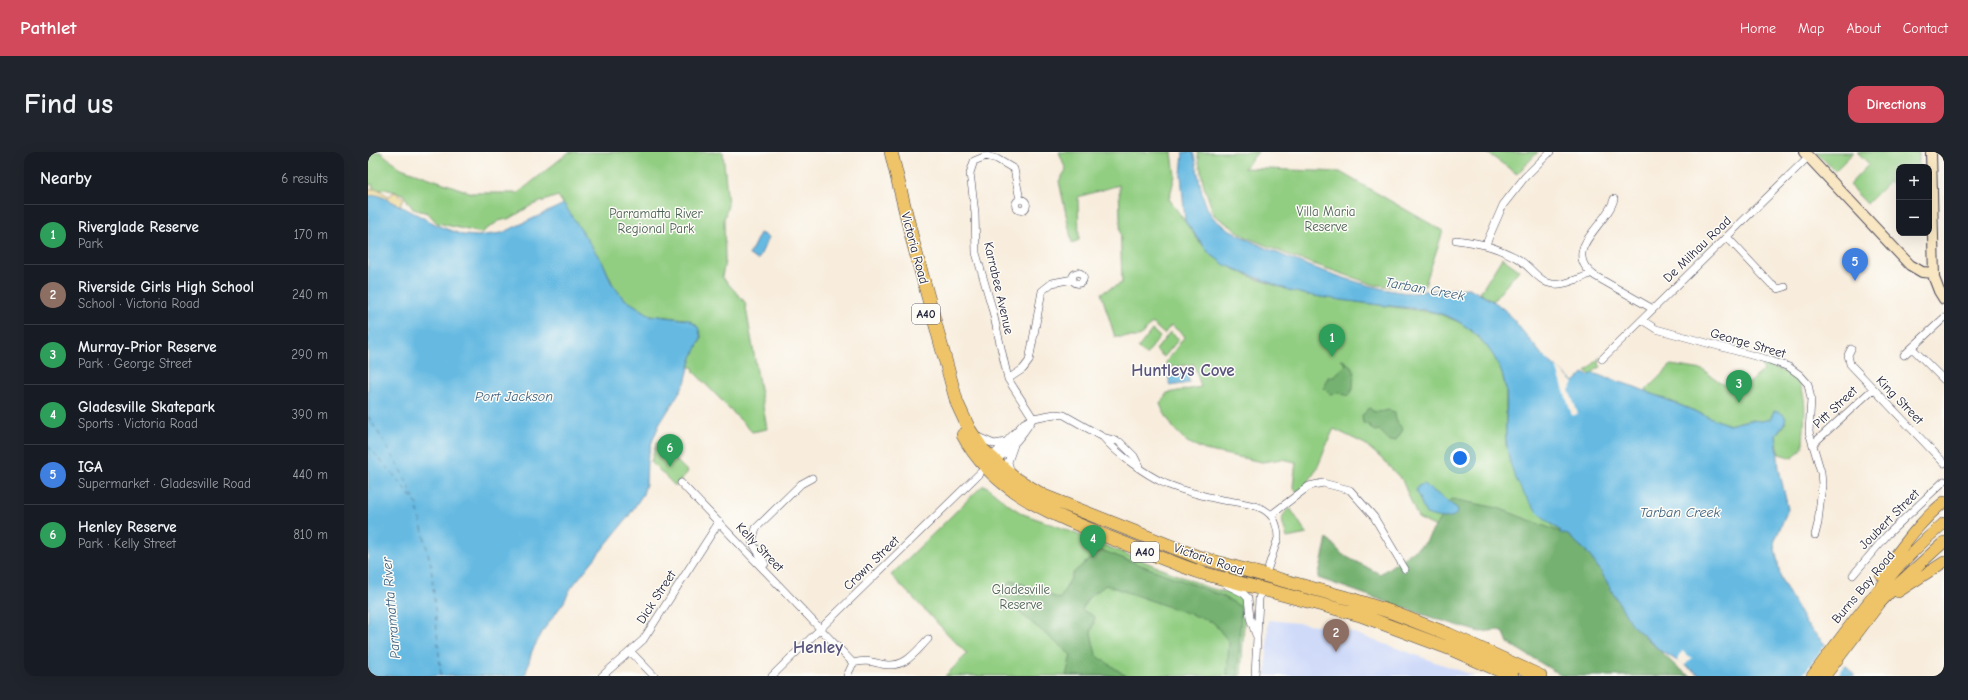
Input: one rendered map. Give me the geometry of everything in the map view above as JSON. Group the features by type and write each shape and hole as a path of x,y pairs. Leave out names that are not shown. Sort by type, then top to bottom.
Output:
{"highway":[{"name":"Victoria Road","path":"884,152 951,406 967,442 991,462 1025,485 1060,503 1263,583 1389,625 1486,663 1512,676"},
{"name":"Victoria Road","path":"891,152 957,403 969,429 1007,487 1033,504 1115,539 1202,573 1345,598 1391,612 1430,626 1540,676"}],"main road":[{"path":"1859,622 1869,592 1906,543 1930,515 1944,502"},
{"name":"Burns Bay Road","path":"1825,676 1859,622 1900,564 1944,523"},
{"name":"Burns Bay Road","path":"1812,676 1859,622 1944,542"},
{"path":"1859,622 1892,597 1944,562"},
{"path":"1504,659 1534,676"}],"street":[{"path":"1486,244 1504,205 1525,177 1550,152"},
{"path":"1931,152 1934,273 1937,287 1944,299"},
{"path":"1805,153 1910,265 1922,272 1934,273"},
{"name":"De Milhau Road","path":"1602,359 1727,237 1805,153"},
{"name":"Karrabee Avenue","path":"1020,200 1014,169 991,156 982,157 974,161 970,168 970,173 975,213 976,253 992,308 1008,379 1033,418"},
{"path":"1614,199 1611,208 1582,249 1582,259 1590,274 1653,309"},
{"path":"1727,237 1771,284 1778,288 1785,287"},
{"path":"1456,240 1486,244 1517,258 1538,279 1549,284 1561,286 1590,274"},
{"path":"1008,379 1022,369 1028,361 1042,291 1052,283 1073,279"},
{"path":"1904,355 1944,318"},
{"name":"George Street","path":"1642,320 1656,330 1769,360 1789,367 1800,375 1808,384 1811,399 1809,432 1822,485 1818,523 1815,535"},
{"path":"1912,348 1944,380"},
{"name":"King Street","path":"1851,349 1848,355 1850,364 1944,463"},
{"name":"Pitt Street","path":"1813,444 1873,389"},
{"path":"991,462 1006,441 1024,423 1033,418 1047,414 1064,415 1103,437 1129,461 1139,466 1150,475 1176,487 1223,500 1253,504 1271,515 1278,532 1278,538 1259,599 1255,676"},
{"path":"991,462 1015,441 1028,427 1033,418"},
{"path":"969,429 982,440 989,443 1000,443 1006,441"},
{"path":"1015,441 1009,458 1008,467 1015,477 1025,485"},
{"name":"Crown Street","path":"772,676 991,462"},
{"path":"774,580 756,552 752,542 752,536 761,522 801,484 812,478"},
{"name":"Joubert Street","path":"1852,575 1888,534 1944,482"},
{"name":"Kelly Street","path":"681,483 853,663"},
{"path":"1271,515 1309,486 1323,483 1350,490 1374,517 1405,569"},
{"name":"Dick Street","path":"602,676 643,640 719,522"},
{"path":"1202,573 1247,596 1250,604 1250,618 1257,639"},
{"path":"847,676 853,663 867,660 887,665 896,665 906,661 928,639"},
{"path":"631,652 654,676"}],"shaded area":[{"path":"1268,620 1337,627 1475,676 1266,676"}],"green space":[{"name":"Parramatta River Regional Park","path":"368,152 380,152 401,168 472,193 518,193 569,152 723,152 728,205 724,219 725,261 722,277 745,302 767,429 752,432 694,372 693,367 689,367 694,351 701,340 701,335 695,324 685,319 650,315 623,298 614,287 604,265 558,196 532,205 511,218 499,221 481,233 437,223 428,213 413,209 403,194 385,189 374,191 372,184 368,186"},
{"path":"1059,152 1172,152 1175,176 1169,199 1204,247 1230,267 1270,284 1308,295 1437,313 1459,322 1474,333 1492,352 1501,370 1506,389 1506,446 1552,525 1561,531 1558,535 1458,538 1418,518 1402,480 1365,444 1334,429 1311,478 1297,492 1293,486 1296,462 1282,459 1262,462 1205,450 1187,442 1174,429 1160,404 1167,393 1201,387 1194,364 1167,368 1166,362 1185,336 1171,325 1164,334 1152,323 1139,337 1115,337 1101,293 1122,283 1119,185 1078,197 1079,240 1072,243 1059,181 1066,170"},
{"name":"Villa Maria Reserve","path":"1197,152 1258,152 1244,168 1340,172 1443,231 1424,288 1420,289 1375,285 1293,257 1246,237 1214,215 1204,186"},
{"path":"1486,152 1538,152 1517,174"},
{"path":"1816,152 1854,152 1835,171"},
{"path":"1857,152 1919,152 1919,164 1896,164 1896,189 1889,182 1867,204 1849,185 1869,164"},
{"path":"1502,258 1519,270 1493,301 1480,293"},
{"path":"1152,330 1160,337 1146,355 1138,348"},
{"path":"1170,332 1179,339 1164,357 1156,350"},
{"path":"1601,356 1599,364 1601,367 1596,369 1591,376 1586,371"},
{"path":"1341,359 1351,366 1354,372 1353,388 1348,396 1340,393 1330,394 1324,388 1328,377 1333,377 1346,365"},
{"path":"1759,362 1793,375 1799,382 1802,390 1805,409 1803,447 1793,458 1779,454 1776,435 1786,422 1770,419 1763,421 1749,420 1729,425 1645,391 1671,365 1703,370 1737,394 1764,370"},
{"path":"1370,408 1372,411 1380,412 1388,410 1395,412 1396,420 1403,430 1396,440 1390,441 1379,430 1375,431 1370,428 1369,425 1363,423 1362,415 1367,409"},
{"path":"657,441 688,472 675,486 651,462"},
{"name":"Gladesville Reserve","path":"982,486 986,486 1009,505 1023,514 1057,526 1209,588 1236,595 1241,598 1245,606 1241,676 945,676 967,654 891,575"},
{"path":"1452,499 1498,508 1568,535 1586,551 1600,570 1631,624 1679,669 1691,676 1562,676 1508,643 1504,633 1498,630 1480,632 1433,618 1318,578 1327,538 1343,555 1380,574 1425,543"},
{"path":"1290,508 1307,534 1287,538 1282,522 1284,515"},
{"path":"1101,550 1223,596 1241,607 1238,676 1227,676 1229,642 1213,622 1106,585 1088,598 1082,610 1095,617 1091,633 1096,655 1126,676 1066,676 1071,655 997,594 1012,580 1060,599 1074,572"}],"sand":[{"path":"368,189 378,189 388,196 395,192 404,198 400,206 387,199 368,196"}],"water":[{"name":"Tarban Creek","path":"1183,152 1193,152 1202,194 1212,216 1225,227 1249,240 1315,268 1383,289 1408,293 1469,288 1496,303 1507,312 1543,356 1574,382 1583,373 1589,376 1592,373 1635,387 1729,425 1749,420 1763,421 1770,419 1774,411 1784,415 1784,424 1776,435 1779,469 1788,509 1774,543 1781,579 1806,624 1855,676 1702,676 1661,651 1631,624 1600,570 1586,551 1568,535 1560,533 1561,531 1541,515 1532,505 1518,483 1509,459 1507,447 1506,390 1504,380 1496,360 1483,342 1459,322 1450,317 1431,311 1308,295 1291,291 1225,265 1209,253 1185,221 1181,175"},
{"name":"Port Jackson","path":"377,195 441,227 463,235 477,236 502,233 564,204 604,265 611,282 623,298 650,315 689,320 698,327 701,338 691,360 685,383 659,425 652,442 647,460 646,484 643,494 628,517 571,588 564,602 544,629 532,651 525,676 368,676 368,196"},
{"path":"760,233 769,237 758,260 749,255"},
{"path":"1168,371 1188,371 1189,383 1170,386"},
{"path":"1424,484 1458,509 1457,514 1445,518 1426,514 1416,491 1418,486"}],"pier":[{"path":"1556,366 1574,383 1569,390 1578,414 1572,416"},
{"path":"1827,643 1847,663 1837,676 1802,676"},
{"path":"1682,651 1692,658 1684,666 1677,661"}],"ferry route":[{"path":"368,416 403,473 415,501"},
{"path":"368,446 416,503 431,565 441,676"}],"place":[{"name":"IGA","path":"1855,281"},
{"name":"Riverglade Reserve","path":"1332,357"},
{"name":"Murray-Prior Reserve","path":"1739,403"},
{"name":"Henley Reserve","path":"670,467"},
{"name":"Gladesville Skatepark","path":"1093,558"},
{"name":"Riverside Girls High School","path":"1336,652"}],"district":[{"name":"Huntleys Cove","path":"1183,370"},
{"name":"Henley","path":"818,647"}],"water label":[{"name":"Parramatta River","path":"391,608"}]}
